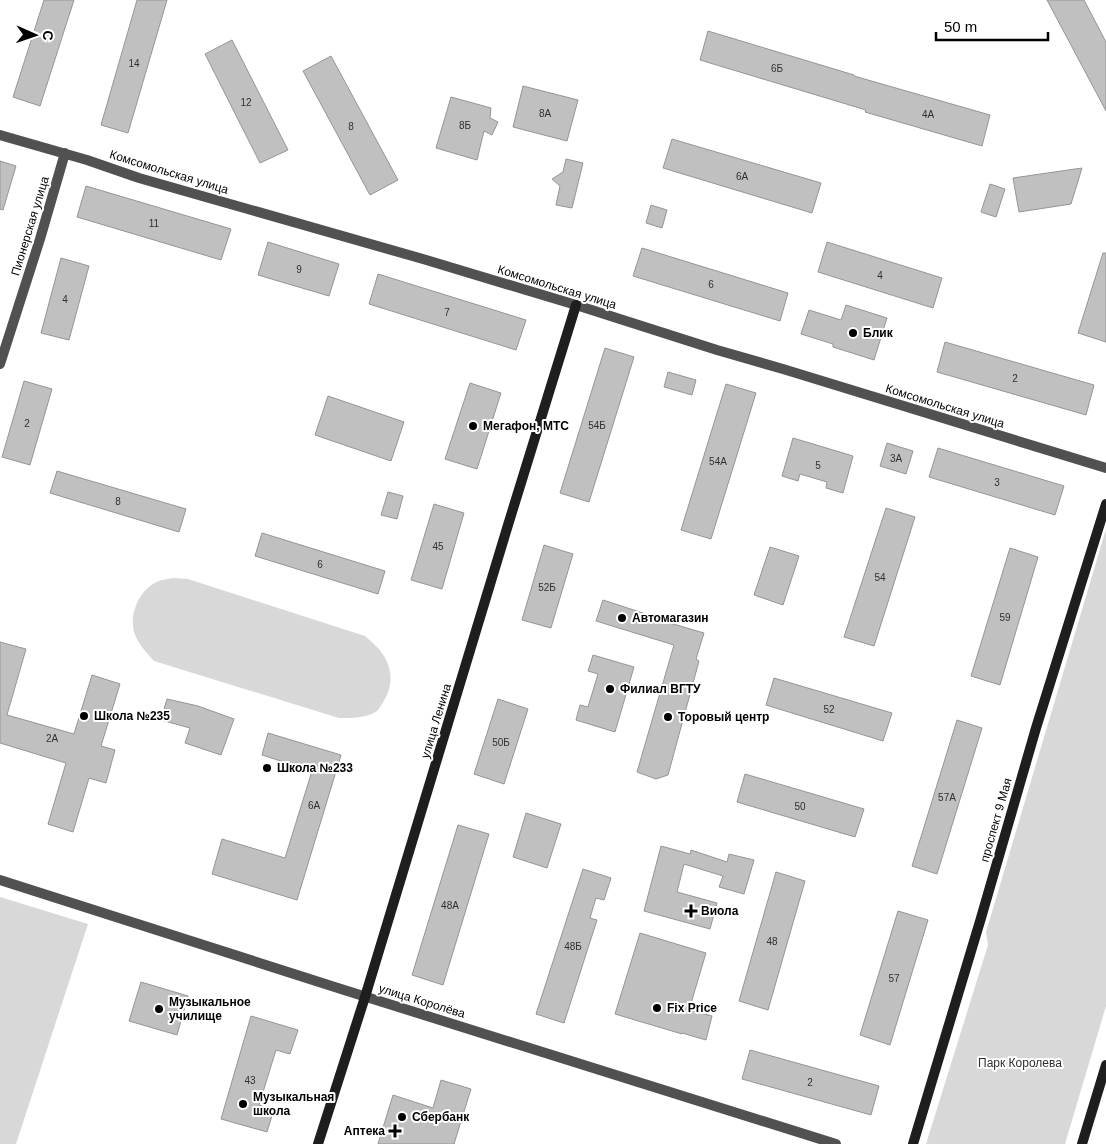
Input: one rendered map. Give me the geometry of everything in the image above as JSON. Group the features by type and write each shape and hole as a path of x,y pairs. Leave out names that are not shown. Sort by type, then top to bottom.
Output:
{"street":[{"name":"Комсомольская улица","path":"0,135 65,153 139,178 576,305 709,348 1106,468"},
{"name":"Пионерская улица","path":"0,364 65,153"},
{"name":"улица Ленина","path":"318,1144 365,997 576,305"},
{"name":"проспект 9 Мая","path":"913,1144 1036,728 1106,504"},
{"name":"улица Королёва","path":"0,880 365,997 836,1144"},
{"path":"1082,1144 1106,1065"}],"green space":[{"name":"Парк Королева","path":"1106,529 1106,1006 1065,1144 926,1144 988,945 986,932"},
{"path":"174,578 188,579 365,636 382,653 387,662 390,675 388,693 377,711 359,717 339,718 154,661 140,644 134,632 133,617 141,595 146,589 161,580"},
{"path":"0,897 88,924 16,1144 0,1144"}],"building":[{"path":"44,0 74,0 40,106 13,97"},
{"path":"137,0 167,0 128,133 101,125"},
{"path":"1047,0 1084,0 1106,42 1106,111"},
{"path":"708,31 990,115 982,146 865,112 866,110 700,60"},
{"path":"232,40 288,150 260,163 205,54"},
{"path":"331,56 398,180 370,195 303,71"},
{"path":"523,86 578,100 567,141 513,127"},
{"path":"451,97 491,108 490,118 498,122 492,135 484,131 477,160 436,148"},
{"path":"672,139 821,183 812,213 663,168"},
{"path":"566,159 583,163 572,208 556,205 560,186 552,179 563,172"},
{"path":"0,161 16,166 3,210 0,209"},
{"path":"1082,168 1071,204 1019,212 1013,178"},
{"path":"990,184 1005,189 996,217 981,212"},
{"path":"86,186 231,229 221,260 77,217"},
{"path":"651,205 667,210 662,228 646,223"},
{"path":"268,242 339,264 329,296 258,275"},
{"path":"827,242 942,278 933,308 818,272"},
{"path":"642,248 788,293 780,321 633,276"},
{"path":"1103,253 1106,253 1106,342 1078,333"},
{"path":"61,258 89,266 69,340 41,333"},
{"path":"378,274 526,320 516,350 369,304"},
{"path":"846,305 887,318 874,360 833,347 833,344 801,334 809,310 841,320"},
{"path":"945,342 1094,385 1086,415 937,372"},
{"path":"605,348 634,357 589,502 560,493"},
{"path":"668,372 696,380 692,395 664,387"},
{"path":"24,381 52,389 30,465 2,457"},
{"name":"Мегафон, МТС","path":"470,383 501,393 477,469 445,459"},
{"path":"726,384 756,393 711,539 681,530"},
{"path":"328,396 404,422 391,461 315,435"},
{"path":"793,438 853,456 843,493 826,488 827,482 800,474 798,481 782,476"},
{"path":"887,443 913,451 906,474 880,466"},
{"path":"938,448 1064,486 1055,515 929,477"},
{"path":"57,471 186,509 179,532 50,493"},
{"path":"388,492 403,496 397,519 381,515"},
{"path":"434,504 464,513 442,589 411,580"},
{"path":"886,508 915,517 874,646 844,637"},
{"path":"262,533 385,571 378,594 255,556"},
{"path":"544,545 573,554 551,628 522,620"},
{"path":"770,547 799,556 783,605 754,595"},
{"path":"1010,548 1038,557 1000,685 971,676"},
{"name":"Торовый центр","path":"603,600 646,614 646,616 704,633 696,659 699,661 668,775 656,779 637,772 674,645 596,621"},
{"path":"0,642 26,649 7,715 74,734 92,675 120,684 101,746 115,750 106,783 89,778 73,832 48,824 66,763 0,743"},
{"name":"Филиал ВГТУ","path":"593,655 634,667 615,732 576,720 580,705 588,707 598,674 588,671"},
{"path":"774,678 892,713 883,741 766,705"},
{"path":"167,699 198,706 234,719 221,755 185,743 190,728 161,720"},
{"path":"498,699 528,709 504,784 474,774"},
{"path":"957,720 982,728 937,874 912,866"},
{"path":"268,733 341,755 297,900 212,874 222,839 285,858 312,771 262,755"},
{"path":"745,774 864,809 855,837 737,802"},
{"path":"526,813 561,824 547,868 513,857"},
{"path":"458,825 489,834 443,985 412,975"},
{"path":"661,846 690,854 691,850 727,862 729,854 754,860 744,894 719,887 723,876 684,864 677,892 717,903 710,929 644,911"},
{"path":"583,869 611,878 604,900 596,898 590,918 597,920 564,1023 536,1014"},
{"path":"776,872 805,881 768,1010 739,1001"},
{"path":"898,911 928,920 890,1045 860,1035"},
{"path":"640,933 706,953 689,1010 712,1016 706,1040 615,1014"},
{"name":"Музыкальное училище","path":"141,982 188,996 177,1035 129,1021"},
{"name":"Музыкальная школа","path":"251,1016 298,1030 290,1054 276,1050 259,1105 274,1109 267,1132 221,1119"},
{"path":"750,1050 879,1086 871,1115 742,1079"},
{"path":"441,1080 471,1089 454,1144 378,1144 393,1095 433,1108"}],"place":[{"name":"Блик","path":"853,333"},
{"name":"Мегафон, МТС","path":"473,426"},
{"name":"Автомагазин","path":"622,618"},
{"name":"Филиал ВГТУ","path":"610,689"},
{"name":"Школа №235","path":"84,716"},
{"name":"Торовый центр","path":"668,717"},
{"name":"Школа №233","path":"267,768"},
{"name":"Виола","path":"691,911"},
{"name":"Fix Price","path":"657,1008"},
{"name":"Музыкальное училище","path":"159,1009"},
{"name":"Музыкальная школа","path":"243,1104"},
{"name":"Сбербанк","path":"402,1117"},
{"name":"Аптека","path":"395,1131"}]}
